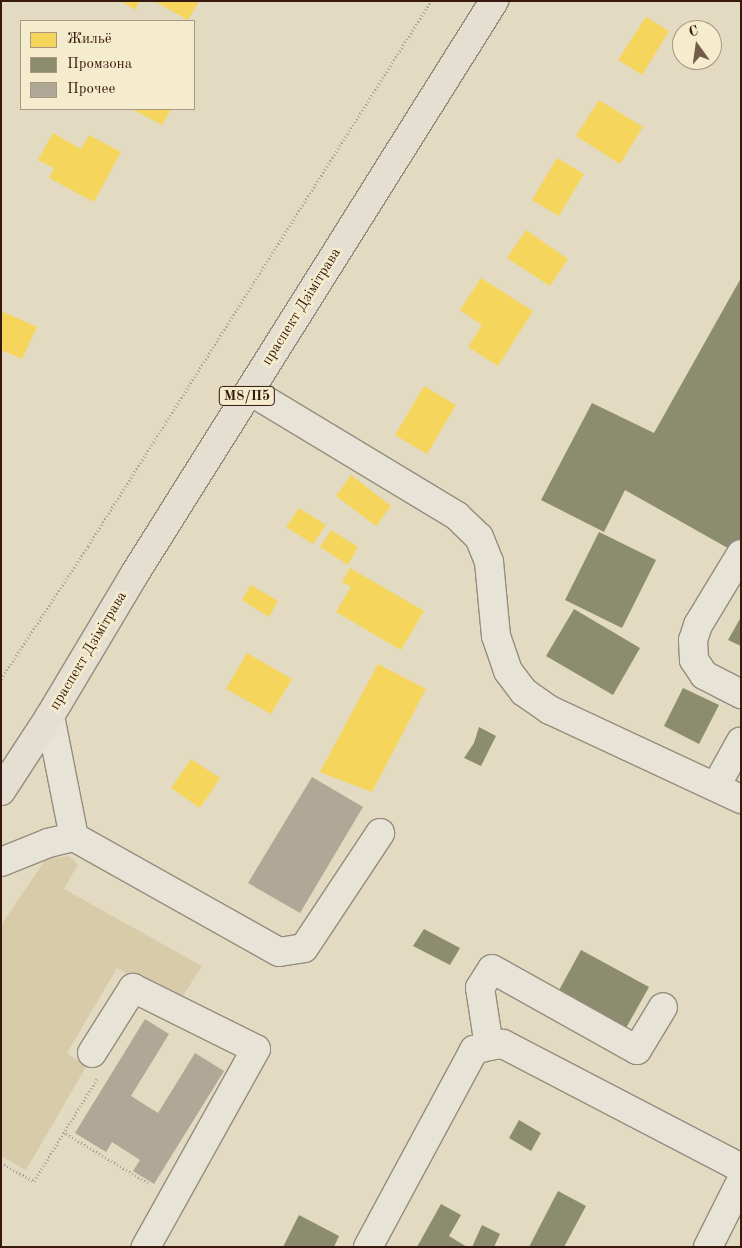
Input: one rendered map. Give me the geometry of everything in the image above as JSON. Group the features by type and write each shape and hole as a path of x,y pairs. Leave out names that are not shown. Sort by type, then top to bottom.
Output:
{"main road":[{"name":"праспект Дзімітрава","path":"1,791 50,716 134,575 494,1"}],"lane":[{"path":"250,391 458,516 479,537 489,562 496,636 508,671 524,692 550,710 741,799"},
{"path":"741,554 698,625 692,640 694,660 704,675 741,694"},
{"path":"50,716 74,837"},
{"path":"716,786 741,741"},
{"path":"1,862 48,843 74,837 279,952 304,948 380,833"},
{"path":"489,1046 480,988 492,969 637,1050 663,1007"},
{"path":"92,1053 133,988 256,1049 146,1247"},
{"path":"368,1247 474,1050 489,1046 503,1044 741,1168"},
{"path":"708,1247 741,1181"}],"path":[{"path":"1,679 88,546 431,1"},
{"path":"1,1163 34,1181 63,1132 107,1065 92,1053"},
{"path":"63,1132 173,1198"}],"shaded area":[{"path":"69,856 78,864 64,889 202,966 178,1003 117,968 67,1053 86,1067 26,1170 1,1156 1,925 46,859"}],"building: Жильё":[{"path":"121,1 140,1 135,10"},
{"path":"154,1 199,1 188,20"},
{"path":"646,17 669,31 642,75 618,60"},
{"path":"599,100 643,127 620,164 576,136"},
{"path":"134,110 170,110 162,125"},
{"path":"53,133 81,149 89,135 121,152 94,202 49,178 54,168 38,160"},
{"path":"557,158 584,174 559,216 532,200"},
{"path":"526,230 568,259 550,286 507,258"},
{"path":"481,278 533,311 498,366 468,347 482,325 460,310"},
{"path":"1,311 37,327 22,359 1,350"},
{"path":"424,386 456,405 427,454 395,435"},
{"path":"351,475 391,506 376,526 336,496"},
{"path":"299,508 326,525 313,544 286,527"},
{"path":"331,530 358,547 348,565 320,547"},
{"path":"350,568 424,611 401,650 336,612 351,587 342,582"},
{"path":"251,585 278,601 269,617 242,600"},
{"path":"247,653 292,679 271,714 226,689"},
{"path":"378,664 426,689 372,792 320,772"},
{"path":"191,759 220,778 200,808 171,788"}],"building: Промзона":[{"path":"741,278 741,538 733,551 625,490 604,532 541,500 592,403 654,433"},
{"path":"599,532 656,560 622,628 565,600"},
{"path":"574,609 640,648 613,695 546,656"},
{"path":"741,617 741,646 728,640"},
{"path":"683,688 719,705 699,744 664,726"},
{"path":"479,727 496,736 481,766 464,758 474,743"},
{"path":"424,929 460,948 450,965 413,946"},
{"path":"581,950 649,987 626,1028 558,992"},
{"path":"519,1120 541,1133 531,1151 509,1138"},
{"path":"558,1191 586,1206 564,1247 529,1247"},
{"path":"441,1204 461,1215 449,1236 467,1247 417,1247"},
{"path":"299,1215 339,1236 334,1247 283,1247"},
{"path":"482,1225 500,1234 494,1247 472,1247"}],"building: Прочее":[{"path":"312,777 363,807 300,913 248,883"},
{"path":"145,1019 169,1034 131,1096 158,1113 195,1053 224,1071 154,1184 133,1171 140,1160 112,1142 106,1152 75,1133"}]}
